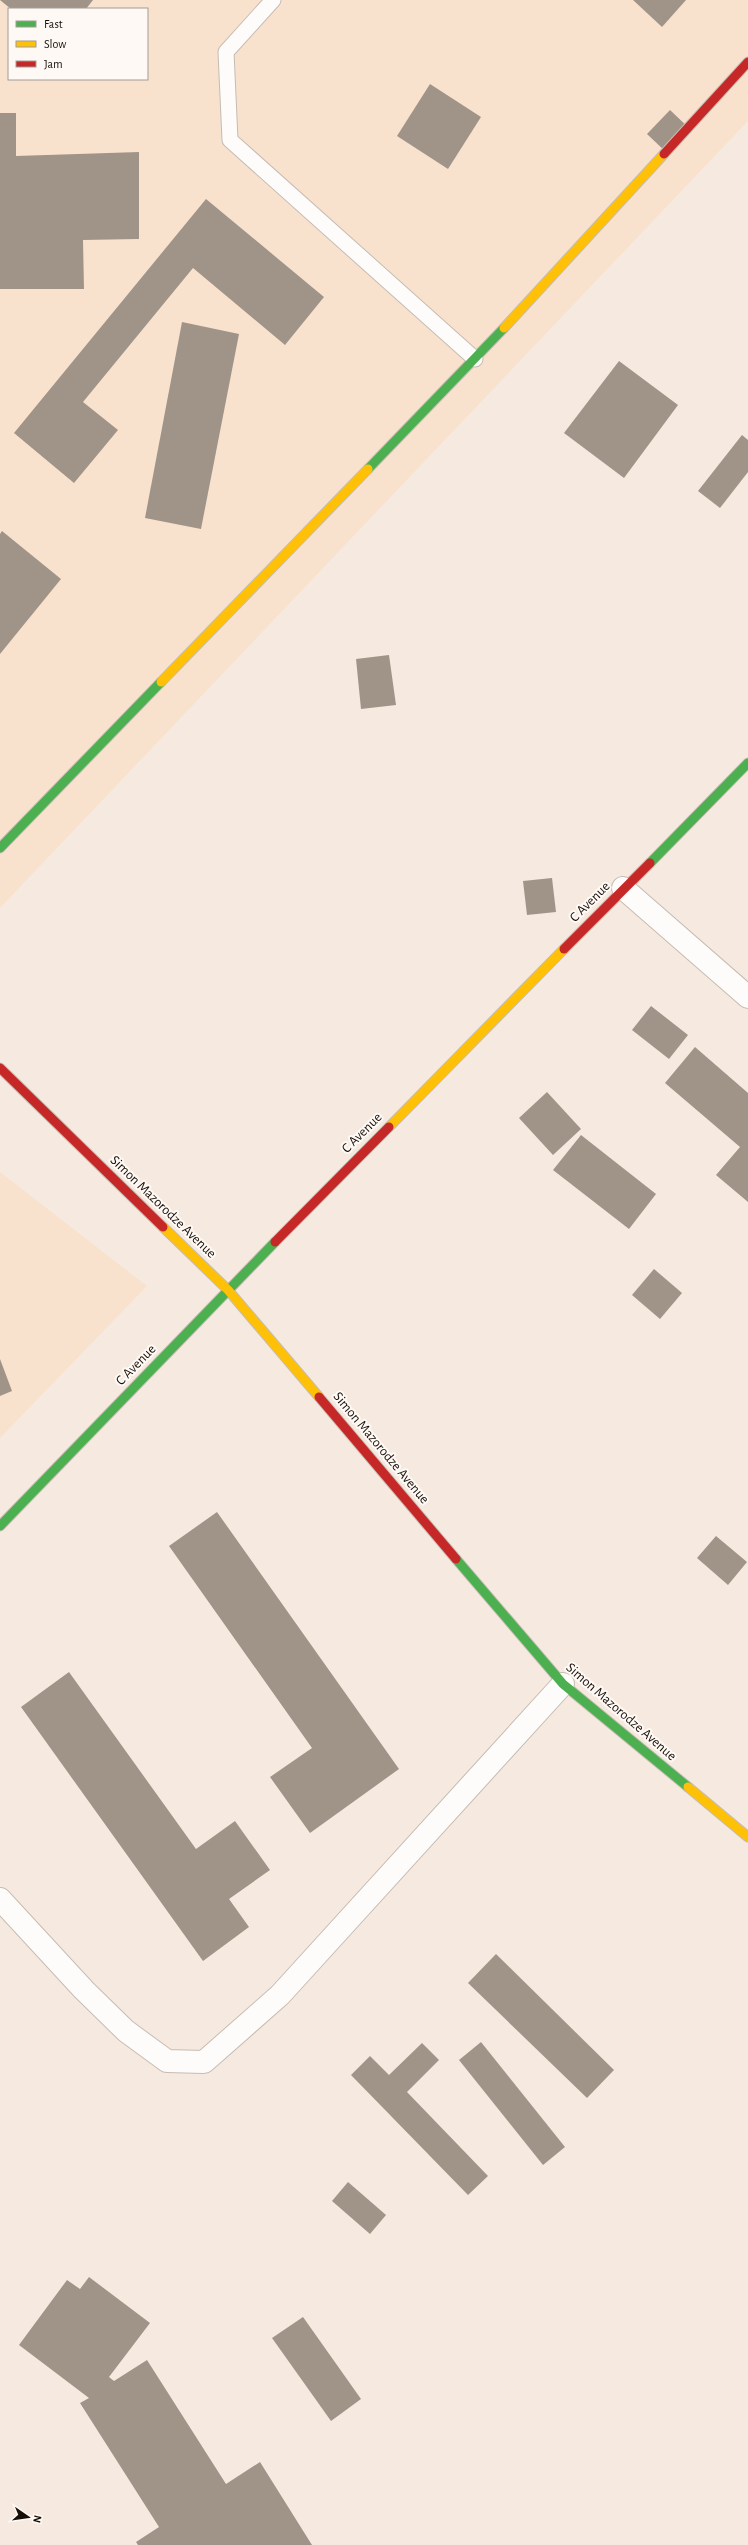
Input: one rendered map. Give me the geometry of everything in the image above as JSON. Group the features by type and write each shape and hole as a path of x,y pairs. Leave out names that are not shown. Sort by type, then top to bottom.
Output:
{"street":[{"path":"0,848 475,358 748,62"},
{"name":"C Avenue","path":"0,1526 228,1290 748,763"},
{"path":"623,888 748,998"},
{"name":"Simon Mazorodze Avenue","path":"0,1068 228,1290 563,1684 748,1837"},
{"path":"0,1899 84,1990 126,2031 167,2061 204,2062 280,1995 563,1684"}],"lane":[{"path":"272,0 226,52 230,140 475,358"}],"shaded area":[{"path":"0,0 748,0 748,121 0,908"},
{"path":"0,1172 147,1286 0,1438"}],"building":[{"path":"0,0 93,0 87,8 10,8"},
{"path":"633,0 686,0 662,27"},
{"path":"430,84 481,117 448,169 397,136"},
{"path":"670,110 690,129 667,153 647,134"},
{"path":"0,113 16,113 16,156 139,152 139,239 83,240 84,289 0,289"},
{"path":"206,199 324,297 285,345 193,268 83,402 118,430 74,483 14,433"},
{"path":"182,322 239,334 201,529 145,518"},
{"path":"619,361 678,405 624,478 564,433"},
{"path":"742,435 748,440 748,472 720,508 698,491"},
{"path":"2,531 61,579 0,654 0,534"},
{"path":"389,655 396,705 361,709 356,659"},
{"path":"552,878 556,912 527,915 523,881"},
{"path":"651,1006 688,1035 669,1059 632,1030"},
{"path":"695,1047 748,1093 748,1202 716,1175 740,1147 665,1083"},
{"path":"547,1092 581,1129 553,1155 519,1118"},
{"path":"581,1135 656,1194 629,1229 553,1170"},
{"path":"654,1269 682,1293 660,1319 632,1295"},
{"path":"0,1359 12,1391 0,1396"},
{"path":"217,1512 399,1769 310,1833 270,1777 312,1748 169,1546"},
{"path":"716,1536 747,1562 728,1585 697,1558"},
{"path":"69,1672 196,1849 235,1821 270,1870 229,1899 249,1927 203,1961 21,1707"},
{"path":"496,1954 614,2070 587,2098 468,1983"},
{"path":"481,2042 565,2147 543,2165 459,2060"},
{"path":"422,2043 439,2060 407,2092 488,2176 468,2195 351,2075 370,2056 389,2075"},
{"path":"348,2182 386,2215 370,2234 332,2201"},
{"path":"89,2277 150,2323 109,2377 114,2381 147,2360 226,2484 260,2462 312,2545 138,2545 136,2542 159,2527 80,2403 89,2398 19,2345 67,2280 80,2289"},
{"path":"303,2317 361,2399 331,2421 272,2338"}],"traffic: fast":[{"path":"368,469 504,328"},
{"path":"0,848 161,682"},
{"path":"650,863 748,763"},
{"path":"0,1526 275,1242"},
{"path":"456,1559 563,1684 688,1787"}],"traffic: slow":[{"path":"504,328 664,154"},
{"path":"161,682 368,469"},
{"path":"389,1127 564,949"},
{"path":"163,1227 228,1290 319,1397"},
{"path":"688,1787 748,1837"}],"traffic: jam":[{"path":"664,154 748,62"},
{"path":"564,949 650,863"},
{"path":"0,1068 163,1227"},
{"path":"275,1242 389,1127"},
{"path":"319,1397 456,1559"}]}
